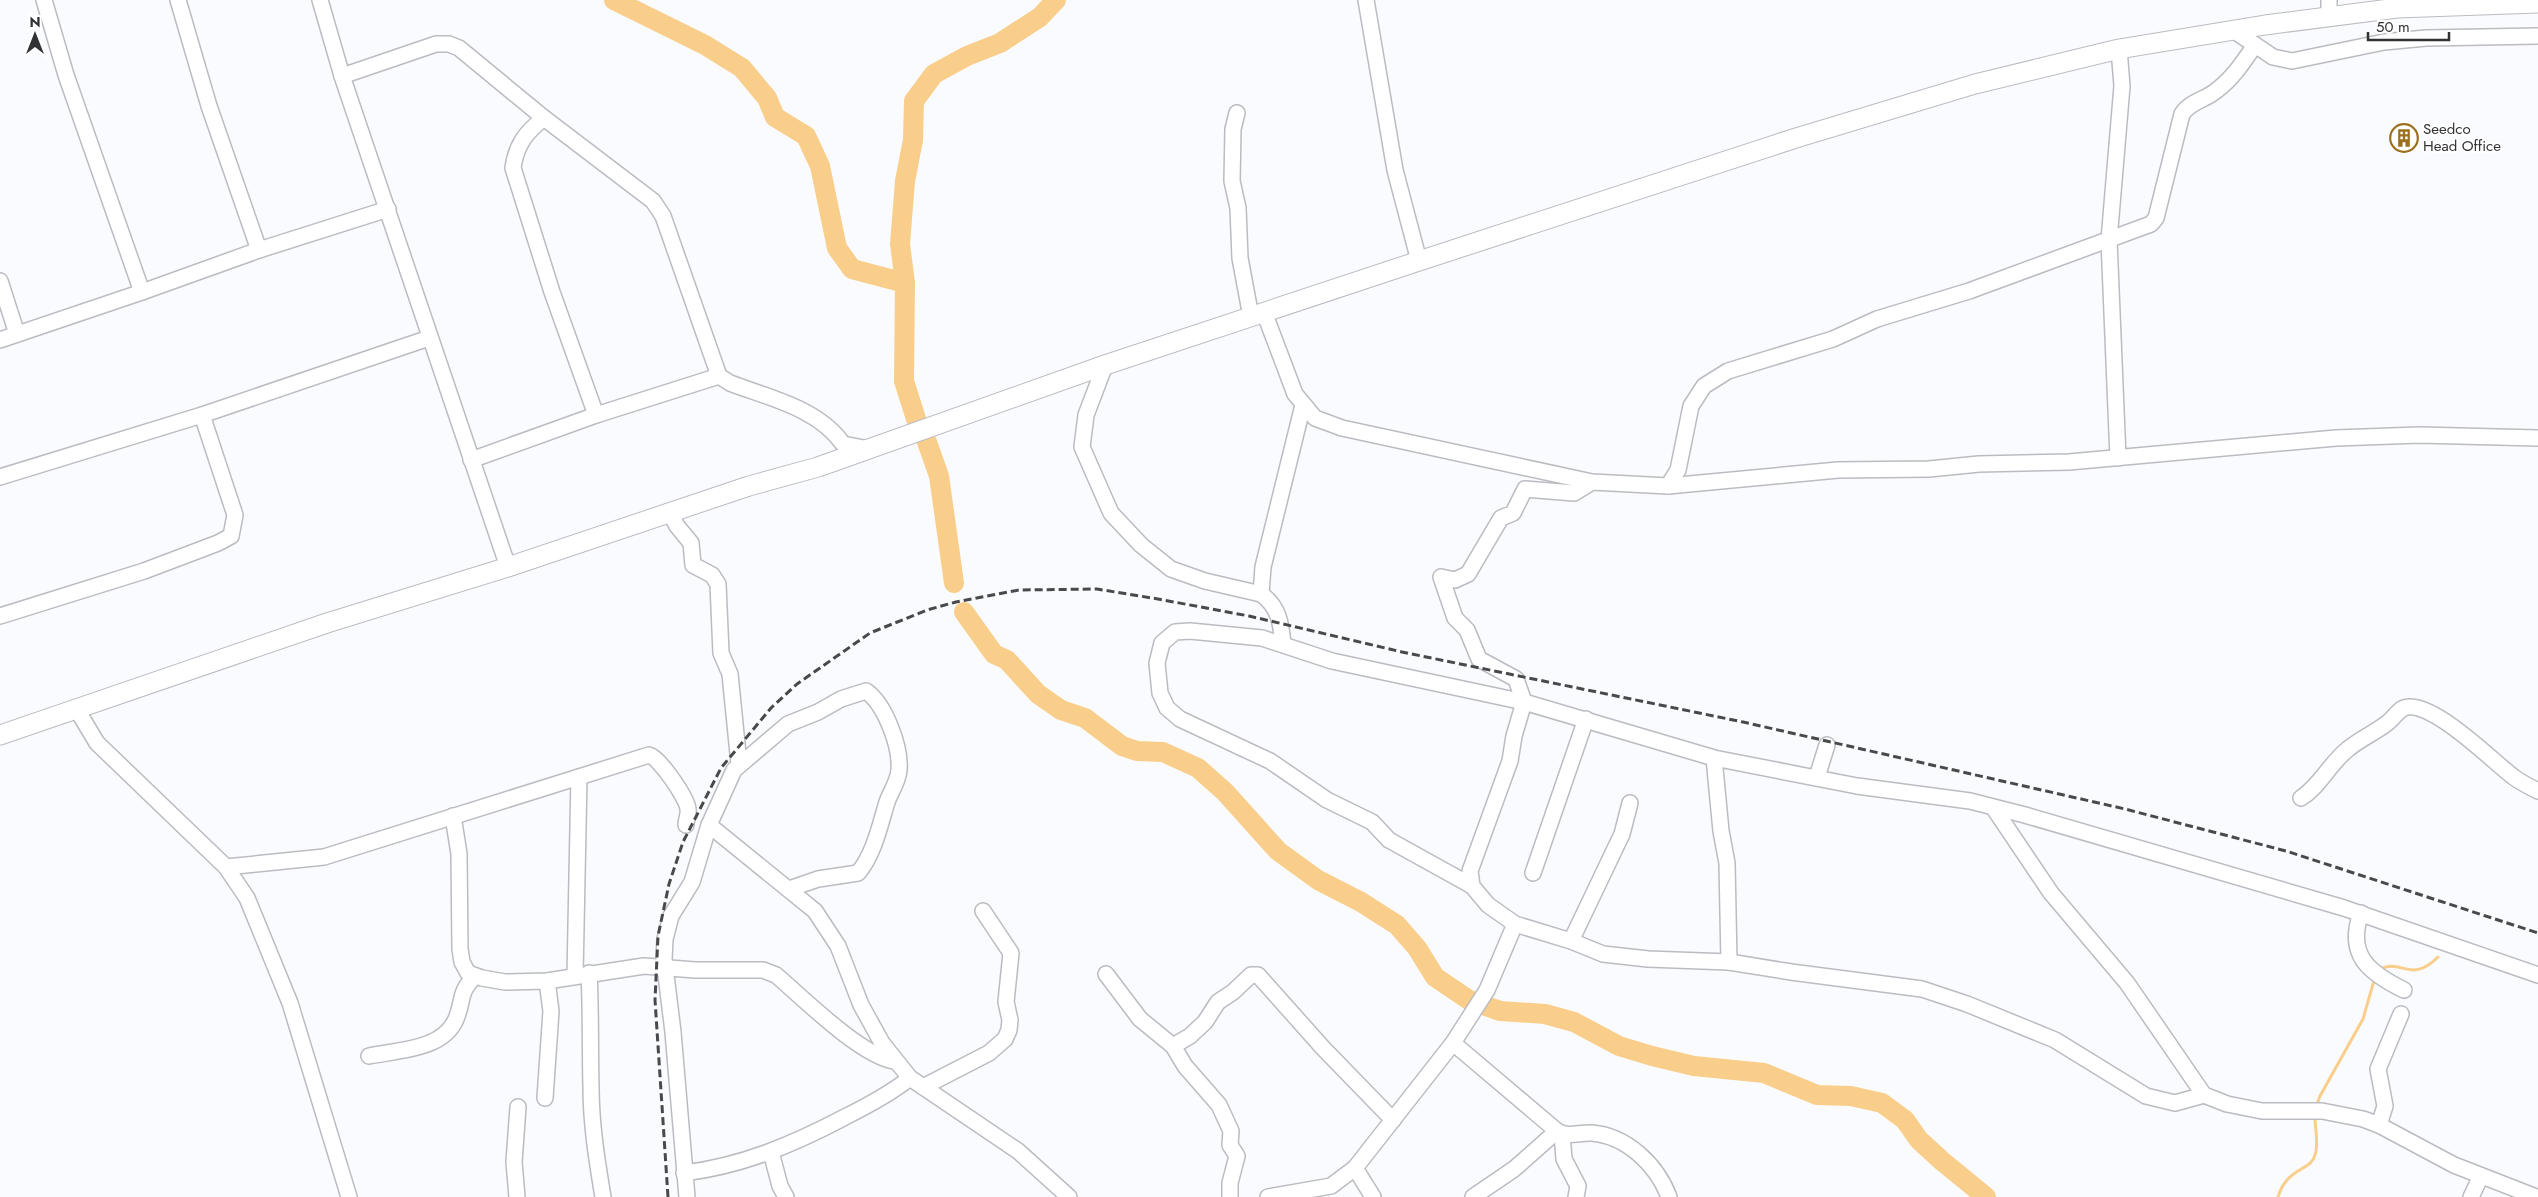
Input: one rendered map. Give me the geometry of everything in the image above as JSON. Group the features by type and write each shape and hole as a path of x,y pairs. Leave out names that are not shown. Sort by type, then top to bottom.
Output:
{"main road":[{"path":"0,735 327,623 508,567 869,449 1105,365 1419,261 1884,111 2011,74 2119,49 2233,30 2329,8 2397,8 2538,3"}],"street":[{"path":"44,0 66,75 142,292"},
{"path":"178,0 209,106 259,250"},
{"path":"320,0 342,76 508,567"},
{"path":"1366,0 1395,170 1419,261"},
{"path":"2233,30 2273,57 2292,61 2392,41 2435,37 2538,36"},
{"path":"342,76 436,44 449,44 467,54 544,118 653,201 662,216 719,376 730,383 803,411 834,430 843,444 869,449"},
{"path":"1668,486 1678,470 1691,406 1704,386 1728,370 1833,339 1877,319 1969,291 2152,224 2156,218 2182,114 2192,104 2218,90 2234,74 2255,45"},
{"path":"2118,458 2109,240 2122,86 2119,49"},
{"path":"1237,113 1233,128 1232,181 1238,208 1241,266 1258,315 1295,394 1315,418 1342,428 1592,482 1668,486 1838,470 1929,469 2118,458 2336,438 2419,435 2538,438"},
{"path":"544,118 528,131 514,157 513,168 552,292 596,415"},
{"path":"0,340 259,250 388,209"},
{"path":"0,281 17,334"},
{"path":"0,477 202,414 429,338"},
{"path":"1105,365 1086,415 1082,447 1111,513 1141,545 1171,569 1205,581 1261,594 1276,608 1281,624 1283,644"},
{"path":"471,460 596,415 719,376"},
{"path":"1261,594 1262,567 1303,404"},
{"path":"0,616 144,571 218,543 231,536 235,515 202,414"},
{"path":"1472,886 1470,871 1473,860 1510,761 1514,736 1524,702 1516,679 1479,659 1467,630 1455,618 1441,577 1455,580 1468,574 1501,518 1513,513 1525,489 1574,493 1592,482"},
{"path":"670,513 677,526 691,542 693,564 712,575 718,584 721,653 730,674 739,764"},
{"path":"2204,1095 2175,1103 2152,1098 2055,1040 1968,1004 1922,989 1729,962 1648,959 1603,954 1571,941 1515,924 1488,905 1472,886 1390,840 1372,822 1327,800 1270,762 1190,726 1167,708 1160,693 1157,672 1159,650 1168,636 1175,632 1190,631 1262,638 1354,667 1524,702 1714,758 1857,786 1970,801 2361,913 2538,975"},
{"path":"687,1197 673,1032 665,968 664,950 668,925 676,906 692,882 709,825 729,778 739,764 788,724 818,712 841,699 866,691 882,708 899,760 897,780 888,800 877,836 860,870 855,874 818,879 789,889"},
{"path":"2301,798 2308,794 2326,770 2345,751 2381,728 2402,709 2411,707 2432,712 2489,755 2514,777 2538,791"},
{"path":"76,708 97,743 226,867 247,898 284,986 349,1197"},
{"path":"1533,873 1586,719"},
{"path":"1817,777 1827,745"},
{"path":"226,867 324,858 648,755 653,756 665,769 687,805 686,825"},
{"path":"1714,758 1721,831 1727,863 1729,962"},
{"path":"579,777 582,974 592,1022 591,1088 595,1152 603,1197"},
{"path":"1571,941 1622,834 1630,803"},
{"path":"1993,807 2051,893 2127,983 2204,1095 2228,1104 2262,1112 2322,1111 2363,1119 2379,1125 2420,1148 2481,1176 2536,1197"},
{"path":"453,816 459,854 462,962 468,973 474,976 519,983 547,981 582,974 644,966 770,972 858,1045 885,1060 894,1061"},
{"path":"709,825 749,860 811,905 838,946 861,1005 894,1061 910,1078 1018,1151 1069,1197"},
{"path":"923,1087 989,1053 1005,1039 1009,1030 1010,1020 1006,1002 1011,953 983,910"},
{"path":"2361,913 2356,927 2356,938 2362,959 2382,979 2404,990"},
{"path":"1268,1197 1331,1186 1355,1168 1453,1043 1478,1006 1515,924"},
{"path":"1106,974 1140,1019 1173,1046 1185,1066 1219,1105 1229,1123 1231,1131 1230,1145 1237,1156 1230,1183 1230,1197"},
{"path":"1173,1046 1190,1036 1205,1022 1218,1002 1233,992 1251,975 1258,974 1323,1048 1393,1120"},
{"path":"369,1056 427,1045 436,1040 453,1025 462,994 474,976"},
{"path":"545,1098 551,1011 547,981"},
{"path":"2379,1125 2385,1106 2378,1069 2389,1047 2401,1014"},
{"path":"1453,1043 1559,1132 1606,1135 1622,1142 1648,1162 1659,1174 1669,1197"},
{"path":"684,1173 723,1167 772,1152 862,1109 910,1078"},
{"path":"517,1197 514,1162 518,1107"},
{"path":"1473,1197 1514,1169 1559,1132"},
{"path":"1559,1132 1564,1159 1578,1186 1576,1197"},
{"path":"772,1152 780,1186 786,1197"},
{"path":"1355,1168 1373,1197"},
{"path":"2471,1197 2481,1176"}],"waterway":[{"path":"614,0 705,45 742,68 767,98 775,117 806,136 820,166 837,248 852,269 905,283"},
{"path":"916,419 904,381 905,283 900,244 905,181 913,140 914,101 934,74 967,56 1000,43 1040,17 1056,0"},
{"path":"927,442 939,476 954,583"},
{"path":"964,612 994,654 1007,660 1038,694 1061,710 1085,718 1122,746 1137,751 1163,752 1198,768 1225,792 1278,851 1318,880 1361,902 1397,925 1417,948 1435,977 1469,1000 1500,1011 1545,1014 1574,1022 1619,1046 1652,1056 1694,1066 1764,1073 1817,1095 1851,1096 1882,1103 1905,1120 1919,1140 1986,1197"},
{"path":"2379,970 2394,966 2413,970 2420,969 2438,957"},
{"path":"2316,1107 2320,1096 2363,1019 2375,977"},
{"path":"2278,1197 2287,1180 2313,1160 2317,1146 2315,1117"}],"railway":[{"path":"668,1197 655,1000 658,936 669,884 683,842 721,768 771,708 797,684 870,633 927,610 956,602 1019,590 1097,589 1158,599 1249,616 1402,652 1743,722 2125,809 2286,851 2538,933"}],"place":[{"name":"Seedco Head Office","path":"2404,138"}]}
